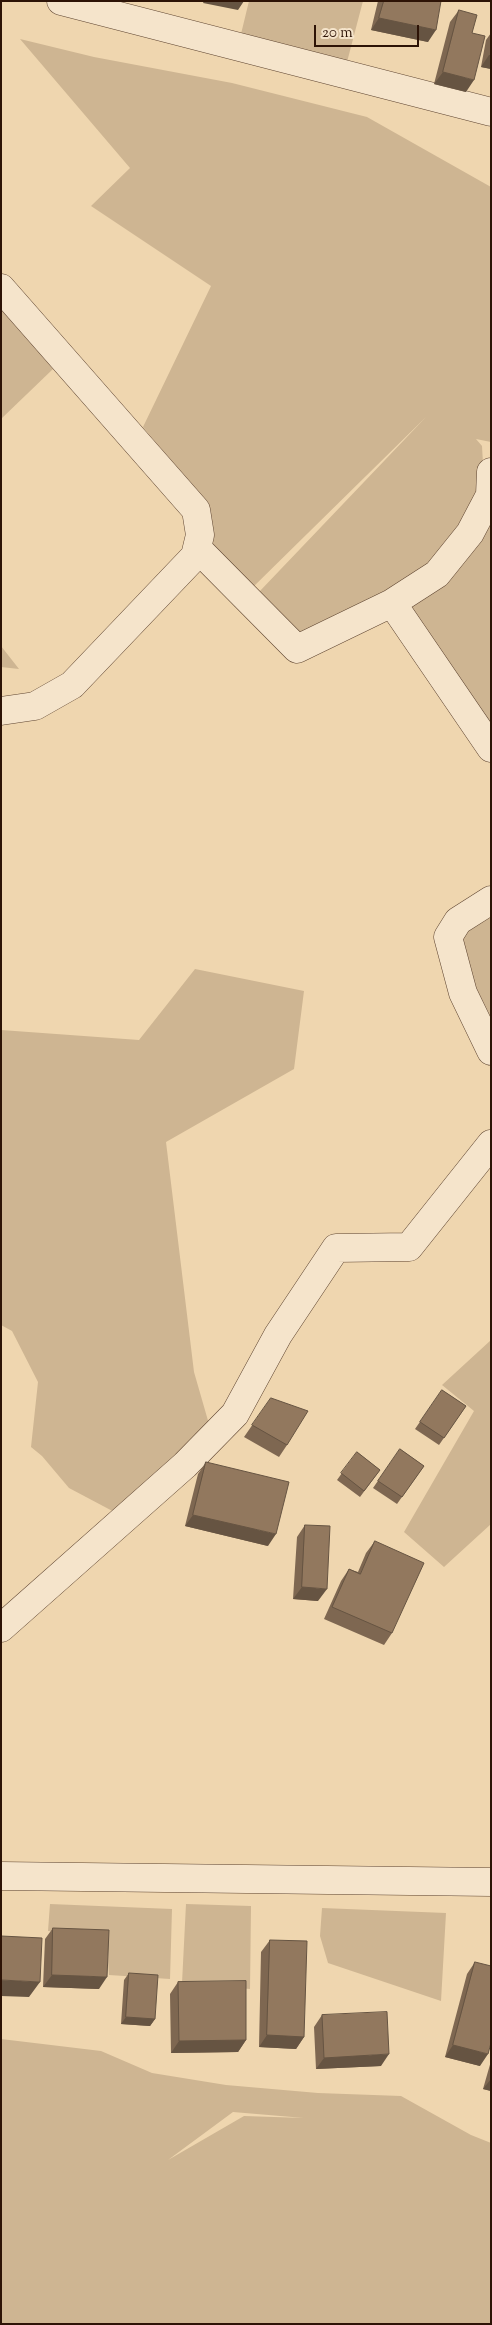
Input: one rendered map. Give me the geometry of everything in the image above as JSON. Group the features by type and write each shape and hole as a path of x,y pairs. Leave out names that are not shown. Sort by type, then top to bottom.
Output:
{"street":[{"path":"61,1 491,112"},
{"path":"1,288 196,510 200,535 195,556 72,686 35,706 1,711"},
{"path":"197,548 297,649 392,603 437,574 470,533 490,495 491,472"},
{"path":"392,603 491,748"},
{"path":"491,900 458,921 448,937 463,993 491,1051"},
{"path":"1,1628 185,1465 235,1414 278,1335 336,1248 409,1248 491,1144"},
{"path":"1,1876 491,1882"}],"shaded area":[{"path":"249,1 363,1 347,62 241,34"},
{"path":"20,39 94,57 232,83 367,117 491,187 491,442 476,439 482,446 485,500 491,467 491,748 396,608 426,569 301,637 259,592 426,417 249,591 206,551 201,496 143,427 211,286 91,206 130,168"},
{"path":"1,305 53,369 1,419"},
{"path":"1,646 19,669 1,667"},
{"path":"491,900 491,1046 443,939"},
{"path":"195,969 304,991 294,1069 166,1142 194,1372 211,1431 120,1515 69,1488 42,1456 31,1447 38,1382 12,1331 1,1325 1,1030 139,1040"},
{"path":"491,1340 491,1524 444,1567 404,1532 474,1411 442,1385"},
{"path":"50,1904 172,1909 170,1979 109,1975 106,1936 48,1931"},
{"path":"186,1904 251,1906 250,1989 182,1983"},
{"path":"322,1908 446,1913 441,2001 328,1963 320,1936"},
{"path":"1,2039 101,2051 152,2073 226,2085 318,2093 401,2096 471,2135 491,2143 491,2324 1,2324","holes":["233,2112 304,2118 244,2116 168,2160"]}],"building":[{"path":"384,1 441,1 436,30 379,18"},
{"path":"459,10 477,15 472,33 485,36 474,80 443,72"},
{"path":"442,1390 466,1406 444,1438 420,1422"},
{"path":"271,1398 308,1411 287,1445 252,1425"},
{"path":"400,1449 424,1466 402,1497 378,1481"},
{"path":"357,1452 380,1470 364,1491 341,1473"},
{"path":"206,1462 289,1482 276,1534 193,1515"},
{"path":"305,1525 330,1526 327,1589 302,1587"},
{"path":"375,1541 424,1563 392,1633 332,1607 349,1569 360,1574"},
{"path":"53,1928 109,1930 107,1977 52,1975"},
{"path":"1,1936 42,1938 40,1982 1,1980"},
{"path":"270,1940 307,1941 304,2037 267,2035"},
{"path":"475,1962 491,1966 491,2043 488,2054 453,2045"},
{"path":"129,1973 158,1975 155,2019 126,2017"},
{"path":"246,1981 246,2040 179,2041 178,1982"},
{"path":"387,2012 389,2054 324,2058 322,2015"}]}
